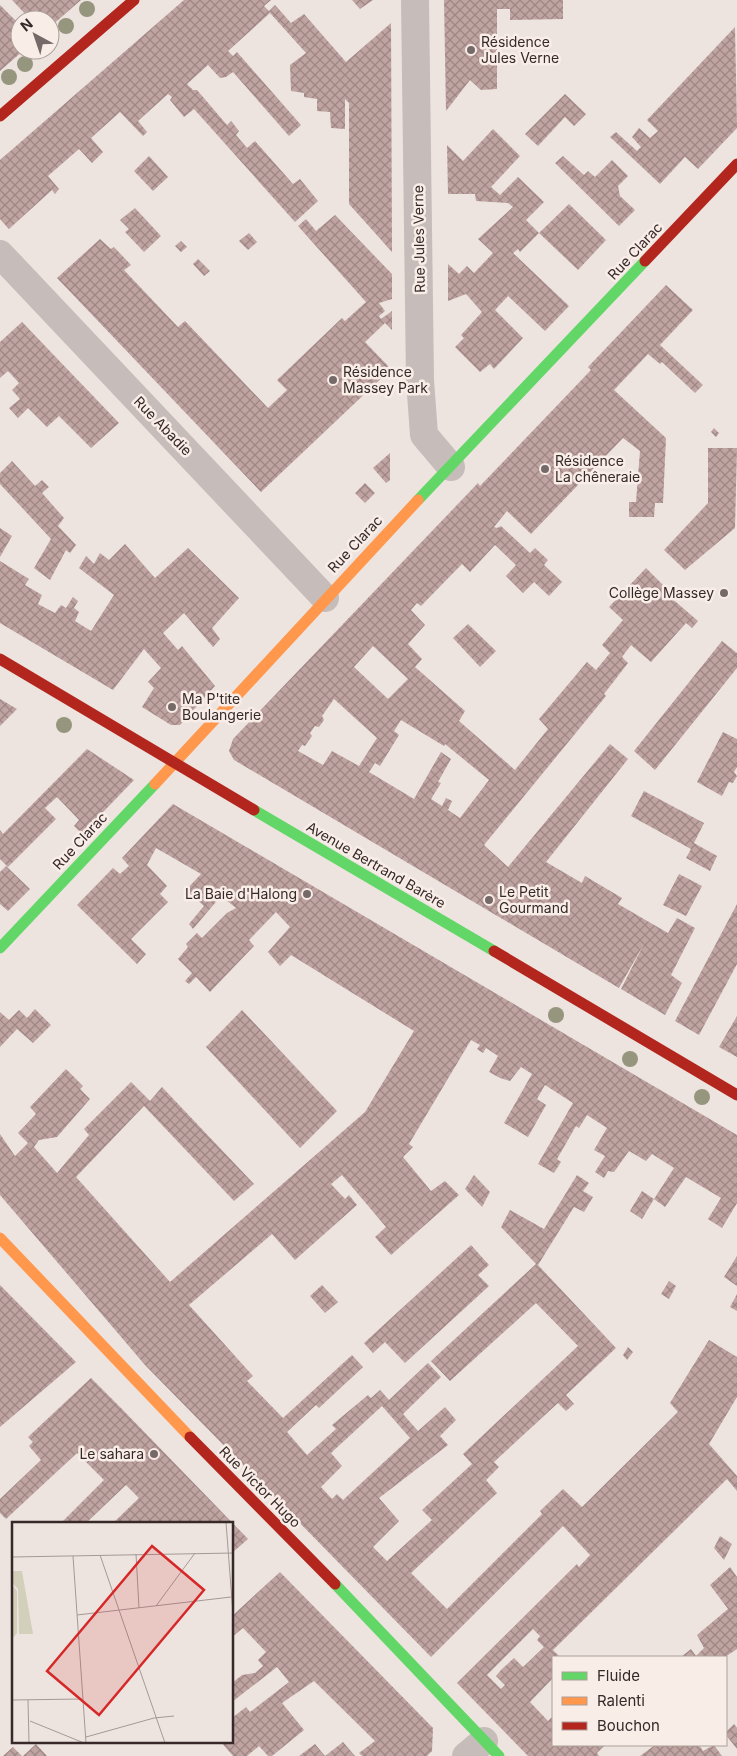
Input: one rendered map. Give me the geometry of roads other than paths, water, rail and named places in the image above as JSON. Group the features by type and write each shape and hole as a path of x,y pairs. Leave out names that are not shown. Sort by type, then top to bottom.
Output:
{"street":[{"path":"0,116 134,0"},
{"name":"Rue Jules Verne","path":"415,0 420,380 424,436 451,467"},
{"name":"Rue Clarac","path":"0,948 174,764 325,598 737,164"},
{"name":"Rue Abadie","path":"0,254 325,598"},
{"name":"Avenue Bertrand Barère","path":"0,659 174,764 737,1095"},
{"name":"Rue Victor Hugo","path":"0,1238 134,1380 294,1542 483,1751"}],"place":[{"name":"Résidence Jules Verne","path":"471,50"},
{"name":"Résidence Massey Park","path":"333,380"},
{"name":"Résidence La chêneraie","path":"545,469"},
{"name":"Collège Massey","path":"724,593"},
{"name":"Ma P'tite Boulangerie","path":"172,707"},
{"name":"La Baie d'Halong","path":"307,894"},
{"name":"Le Petit Gourmand","path":"489,900"},
{"name":"Le sahara","path":"154,1454"}]}
